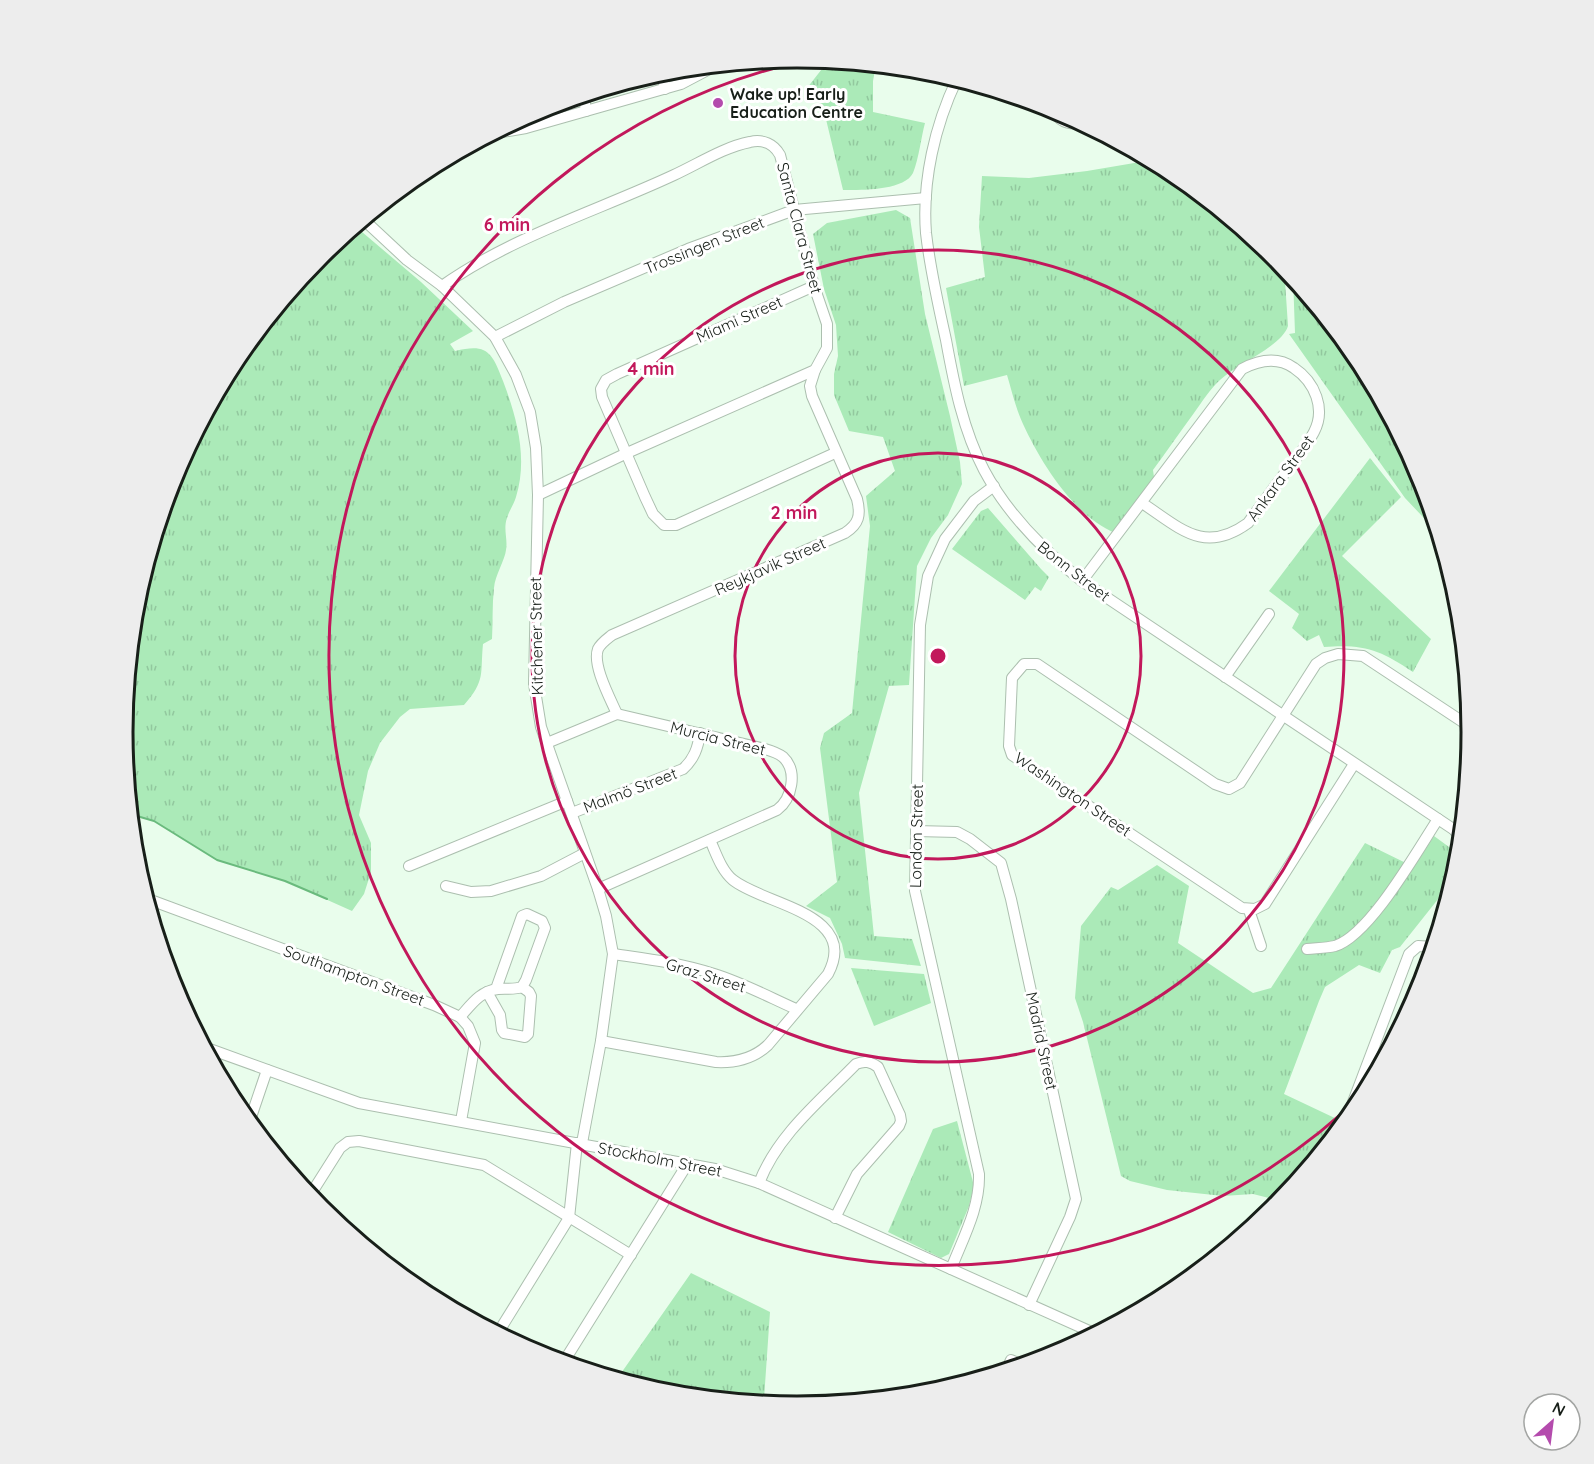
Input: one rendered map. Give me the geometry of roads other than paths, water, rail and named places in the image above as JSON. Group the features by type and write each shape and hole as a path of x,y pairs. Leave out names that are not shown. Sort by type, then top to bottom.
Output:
{"street":[{"path":"518,129 665,89 698,75"},
{"path":"664,81 665,89"},
{"name":"Bonn Street","path":"954,86 936,135 926,198 926,230 931,270 951,369 966,425 977,455 994,486 1030,535 1082,581 1454,830"},
{"path":"585,102 586,111"},
{"name":"Santa Clara Street","path":"442,286 494,255 552,226 674,176 748,142 763,141 777,148 780,155 814,286 827,324 828,339 825,354 815,370"},
{"name":"Trossingen Street","path":"495,337 564,302 688,249 794,210 926,198"},
{"name":"Kitchener Street","path":"369,224 407,260 442,286 495,337 516,375 530,412 536,448 538,495 534,684 541,727 598,889 613,954 602,1041 579,1143 569,1218"},
{"name":"Miami Street","path":"627,453 602,398 601,389 606,380 814,286"},
{"name":"Ankara Street","path":"1082,581 1242,369 1266,360 1281,361 1303,374 1313,386 1318,399 1319,412 1314,433 1248,523 1240,529 1222,537 1195,536 1142,503"},
{"path":"538,495 815,370"},
{"name":"Reykjavik Street","path":"617,714 596,660 599,647 605,640 845,533 855,525 859,516 859,505 812,396 810,386 815,370"},
{"path":"627,453 650,507 661,523 667,526 676,525 835,453"},
{"name":"London Street","path":"951,1269 979,1197 979,1174 916,899 920,625 925,588 933,564 953,527 974,501 994,486"},
{"path":"1225,677 1269,614"},
{"path":"1282,715 1316,664 1332,656 1350,654 1364,656 1461,721"},
{"name":"Washington Street","path":"1249,910 1232,902 1012,754 1009,746 1012,678 1024,664 1037,664 1222,788 1229,789 1240,783 1282,715"},
{"path":"547,743 617,714"},
{"name":"Murcia Street","path":"598,889 780,807 787,799 791,788 789,765 778,753 617,714"},
{"name":"Malmö Street","path":"572,813 683,770 693,758 700,733"},
{"path":"1261,946 1249,910 1261,908 1269,899 1354,764"},
{"path":"409,866 567,801"},
{"path":"1307,949 1334,946 1345,941 1368,921 1397,882 1438,819"},
{"name":"Madrid Street","path":"916,831 957,832 970,838 1001,863 1011,899 1076,1199 1070,1217 1029,1305"},
{"path":"602,1041 716,1062 739,1061 760,1052 831,968 833,942 828,930 815,919 734,881 722,866 710,840"},
{"path":"446,886 471,892 491,891 541,876 585,853"},
{"name":"Southampton Street","path":"154,901 434,1005 460,1017"},
{"path":"461,1121 475,1047 470,1030 460,1017 479,996 491,991 522,987 531,996 528,1034 525,1037 504,1033 491,991 522,916 525,914 542,921 545,928 522,987"},
{"path":"1359,1086 1409,954 1418,946 1426,946"},
{"name":"Graz Street","path":"613,954 657,960 705,971 739,983 796,1010"},
{"name":"Stockholm Street","path":"215,1051 359,1103 732,1173 1087,1330"},
{"path":"759,1183 782,1140 856,1064 866,1061 872,1063 878,1067 901,1121 857,1174 835,1218"},
{"path":"252,1113 267,1070"},
{"path":"314,1189 340,1148 348,1142 359,1141 484,1165 631,1255"},
{"path":"568,1355 688,1163"},
{"path":"502,1327 569,1218"}],"waterway":[{"path":"138,816 154,821 217,860 285,881 327,899"}],"place":[{"name":"Wake up! Early Education Centre","path":"718,103"}]}
